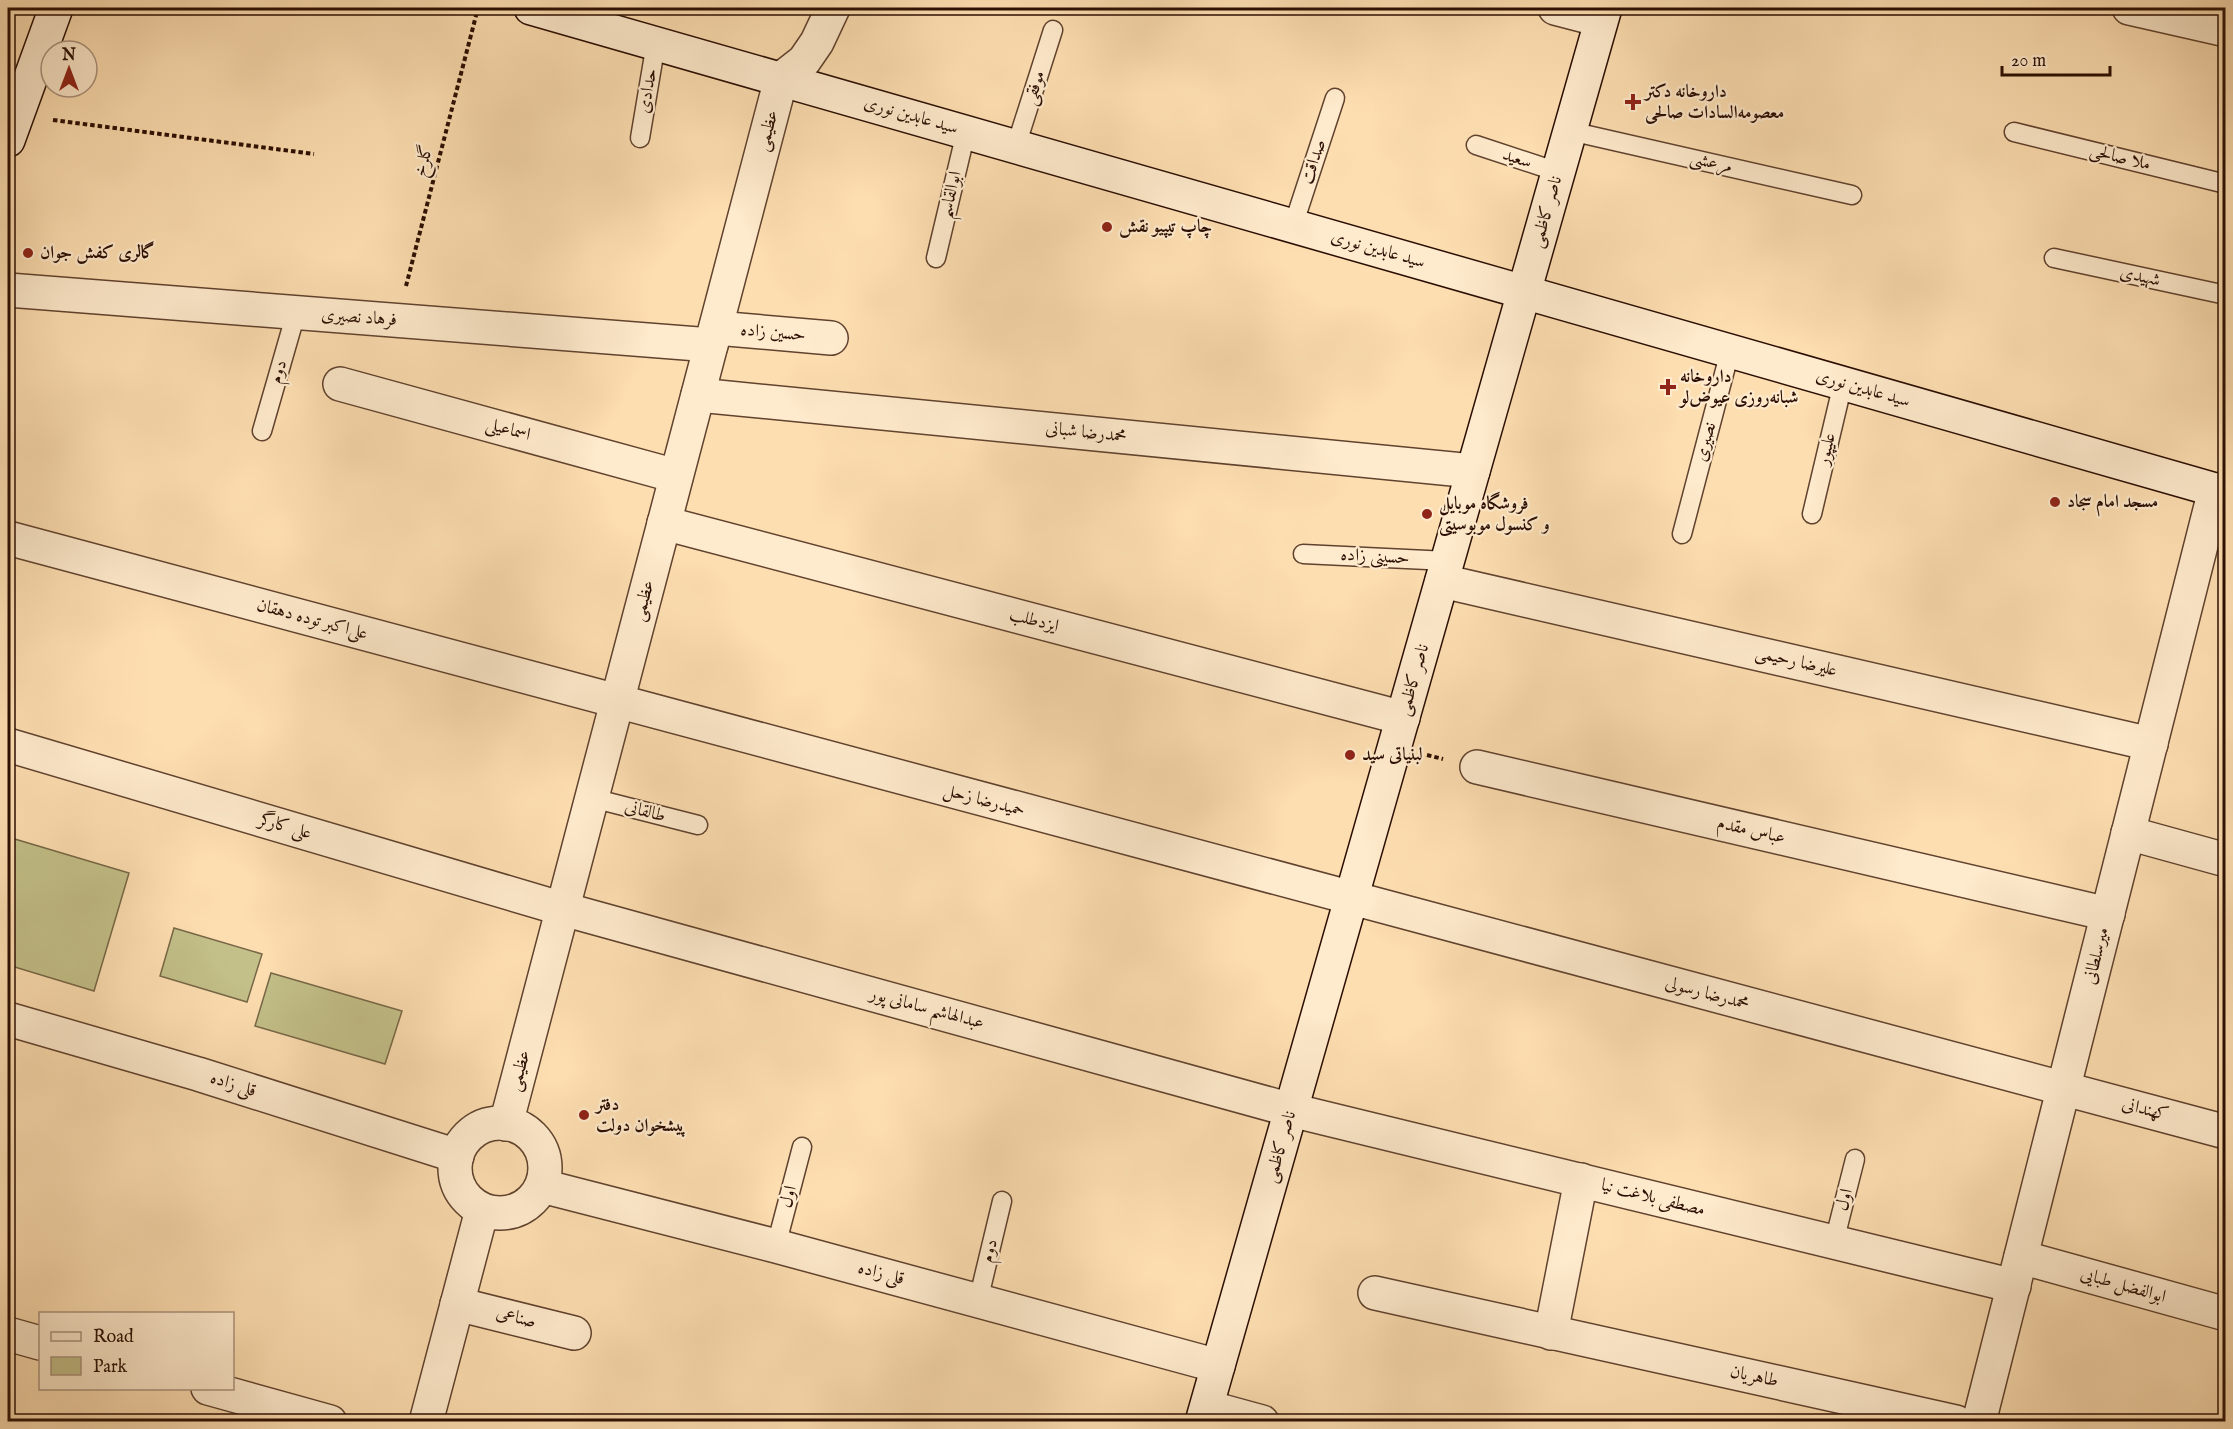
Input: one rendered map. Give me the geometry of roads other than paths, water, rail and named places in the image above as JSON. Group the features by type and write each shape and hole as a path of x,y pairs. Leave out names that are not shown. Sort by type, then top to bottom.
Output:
{"street":[{"path":"12,128 56,8"},
{"name":"سید عابدین نوری","path":"531,8 2220,492"},
{"path":"782,79 804,61 817,42 833,8"},
{"path":"1555,8 1603,14"},
{"path":"2148,10 2226,30"},
{"name":"ناصر کاظمی","path":"1204,1414 1603,14"},
{"name":"عظیمی","path":"506,1124 782,79"},
{"name":"فرهاد نصیری","path":"8,290 397,321 713,336"},
{"name":"حسین زاده","path":"713,336 831,338"},
{"name":"اسماعیلی","path":"340,384 676,477"},
{"name":"محمدرضا شبانی","path":"698,395 1473,471"},
{"name":"میرسلطانی","path":"1979,1422 2151,744 2220,492"},
{"name":"ایزدطلب","path":"664,523 1399,733"},
{"name":"علی‌اکبر توده دهقان","path":"8,538 617,702"},
{"name":"علیرضا رحیمی","path":"1445,571 2151,744"},
{"name":"حمیدرضا زحل","path":"617,702 1351,899"},
{"name":"علی کارگر","path":"8,745 562,909"},
{"name":"عباس مقدم","path":"1477,767 2108,914"},
{"path":"2128,833 2226,860"},
{"name":"محمدرضا رسولی","path":"1351,899 2064,1089"},
{"name":"عبدالهاشم سامانی پور","path":"562,909 1292,1110"},
{"name":"قلی زاده","path":"8,1019 198,1074 457,1156"},
{"name":"کهندانی","path":"2064,1089 2226,1132"},
{"name":"مصطفی بلاغت نیا","path":"1292,1110 1834,1242 2018,1271"},
{"path":"506,1124 527,1133 542,1151 545,1174 542,1186 534,1198 523,1207 510,1212 496,1213 482,1210 469,1201 457,1182 454,1168 457,1156 466,1139 481,1127 506,1124"},
{"path":"1551,1332 1581,1180"},
{"name":"قلی زاده","path":"542,1186 776,1246 1218,1366"},
{"path":"426,1422 482,1210"},
{"name":"ابوالفضل طبایی","path":"2018,1271 2226,1314"},
{"name":"طاهریان","path":"1375,1293 1956,1422"},
{"name":"صناعی","path":"457,1304 574,1332"},
{"path":"8,1334 39,1343"},
{"path":"212,1390 330,1422"},
{"path":"1204,1414 1262,1422"}],"lane":[{"name":"موفقی","path":"1016,146 1053,30"},
{"name":"حدادی","path":"640,138 656,43"},
{"name":"صداقت","path":"1293,226 1335,98"},
{"name":"مرعشی","path":"1570,131 1851,195"},
{"name":"ابوالقاسم","path":"936,258 966,132"},
{"name":"ملا صالحی","path":"2014,132 2226,184"},
{"name":"سعید","path":"1476,145 1558,172"},
{"name":"شهیدی","path":"2054,258 2226,295"},
{"name":"دوم","path":"262,431 296,313"},
{"name":"نصیری","path":"1682,534 1730,351"},
{"name":"علیپور","path":"1812,514 1843,383"},
{"name":"حسینی زاده","path":"1303,554 1445,571"},
{"name":"طالقانی","path":"592,798 698,825"},
{"name":"اول","path":"776,1246 802,1147"},
{"name":"اول","path":"1834,1242 1856,1159"},
{"name":"دوم","path":"978,1301 1002,1201"}],"place":[{"name":"داروخانه دکتر معصومه‌السادات صالحی","path":"1633,102"},
{"name":"چاپ تیپیو نقش","path":"1107,227"},
{"name":"گالری کفش جوان","path":"28,253"},
{"name":"داروخانه شبانه‌روزی عیوض‌لو","path":"1668,387"},
{"name":"مسجد امام سجاد","path":"2055,502"},
{"name":"فروشگاه موبایل و کنسول موبوسیتی","path":"1427,514"},
{"name":"لبنیاتی سید","path":"1350,755"},
{"name":"دفتر پیشخوان دولت","path":"584,1115"}]}
